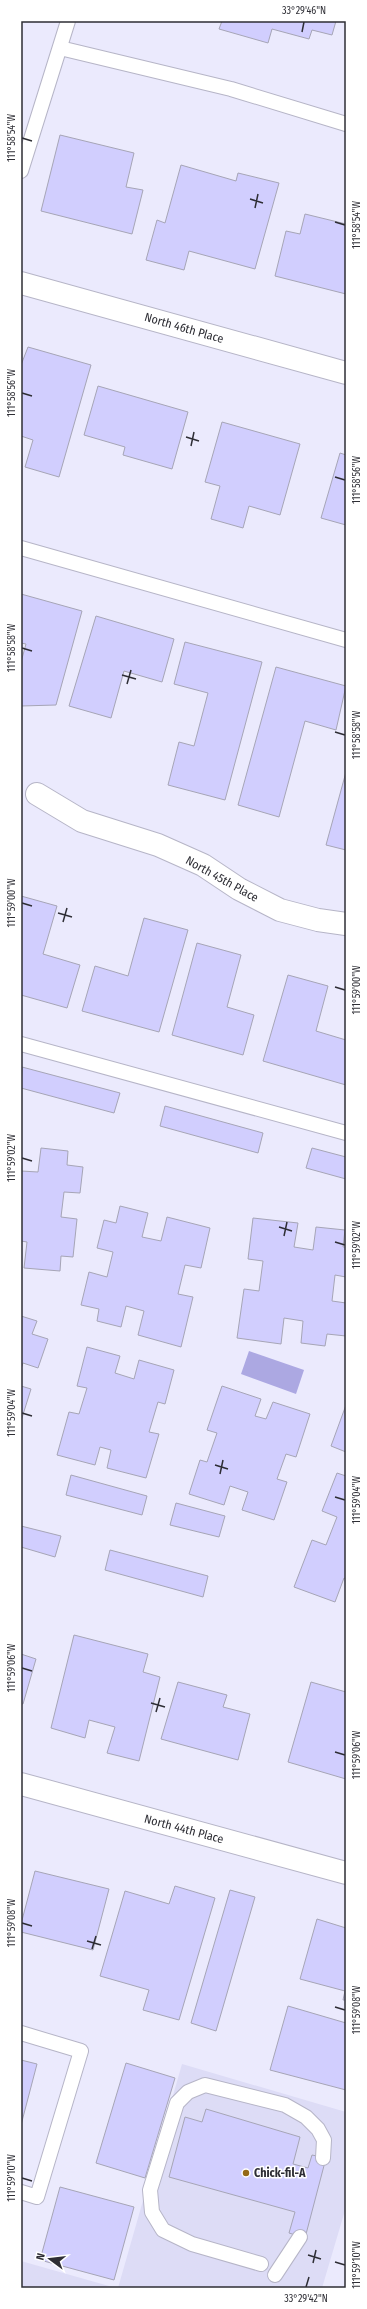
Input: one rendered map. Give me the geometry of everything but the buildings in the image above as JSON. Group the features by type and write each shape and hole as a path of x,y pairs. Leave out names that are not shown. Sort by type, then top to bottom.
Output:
{"street":[{"name":"North 46th Place","path":"21,283 346,373"},
{"name":"North 45th Place","path":"37,794 82,822 158,845 203,865 239,889 280,910 318,920 346,924"},
{"name":"North 44th Place","path":"21,1784 346,1873"}],"lane":[{"path":"21,171 68,21"},
{"path":"60,48 231,89 346,124"},
{"path":"21,548 346,640"},
{"path":"21,1044 346,1133"},
{"path":"21,2033 81,2051 37,2197 21,2192"},
{"path":"261,2264 192,2244 163,2230 152,2212 150,2190 177,2103 188,2092 205,2085 285,2105 306,2117 318,2129 324,2140 323,2158"},
{"path":"276,2275 300,2237"}],"shaded area":[{"path":"249,1351 304,1370 296,1394 241,1374"},
{"path":"182,2064 346,2112 346,2207 322,2288 118,2288"},
{"path":"21,2261 116,2288 21,2288"}],"place":[{"name":"Chick-fil-A","path":"246,2173"}]}
